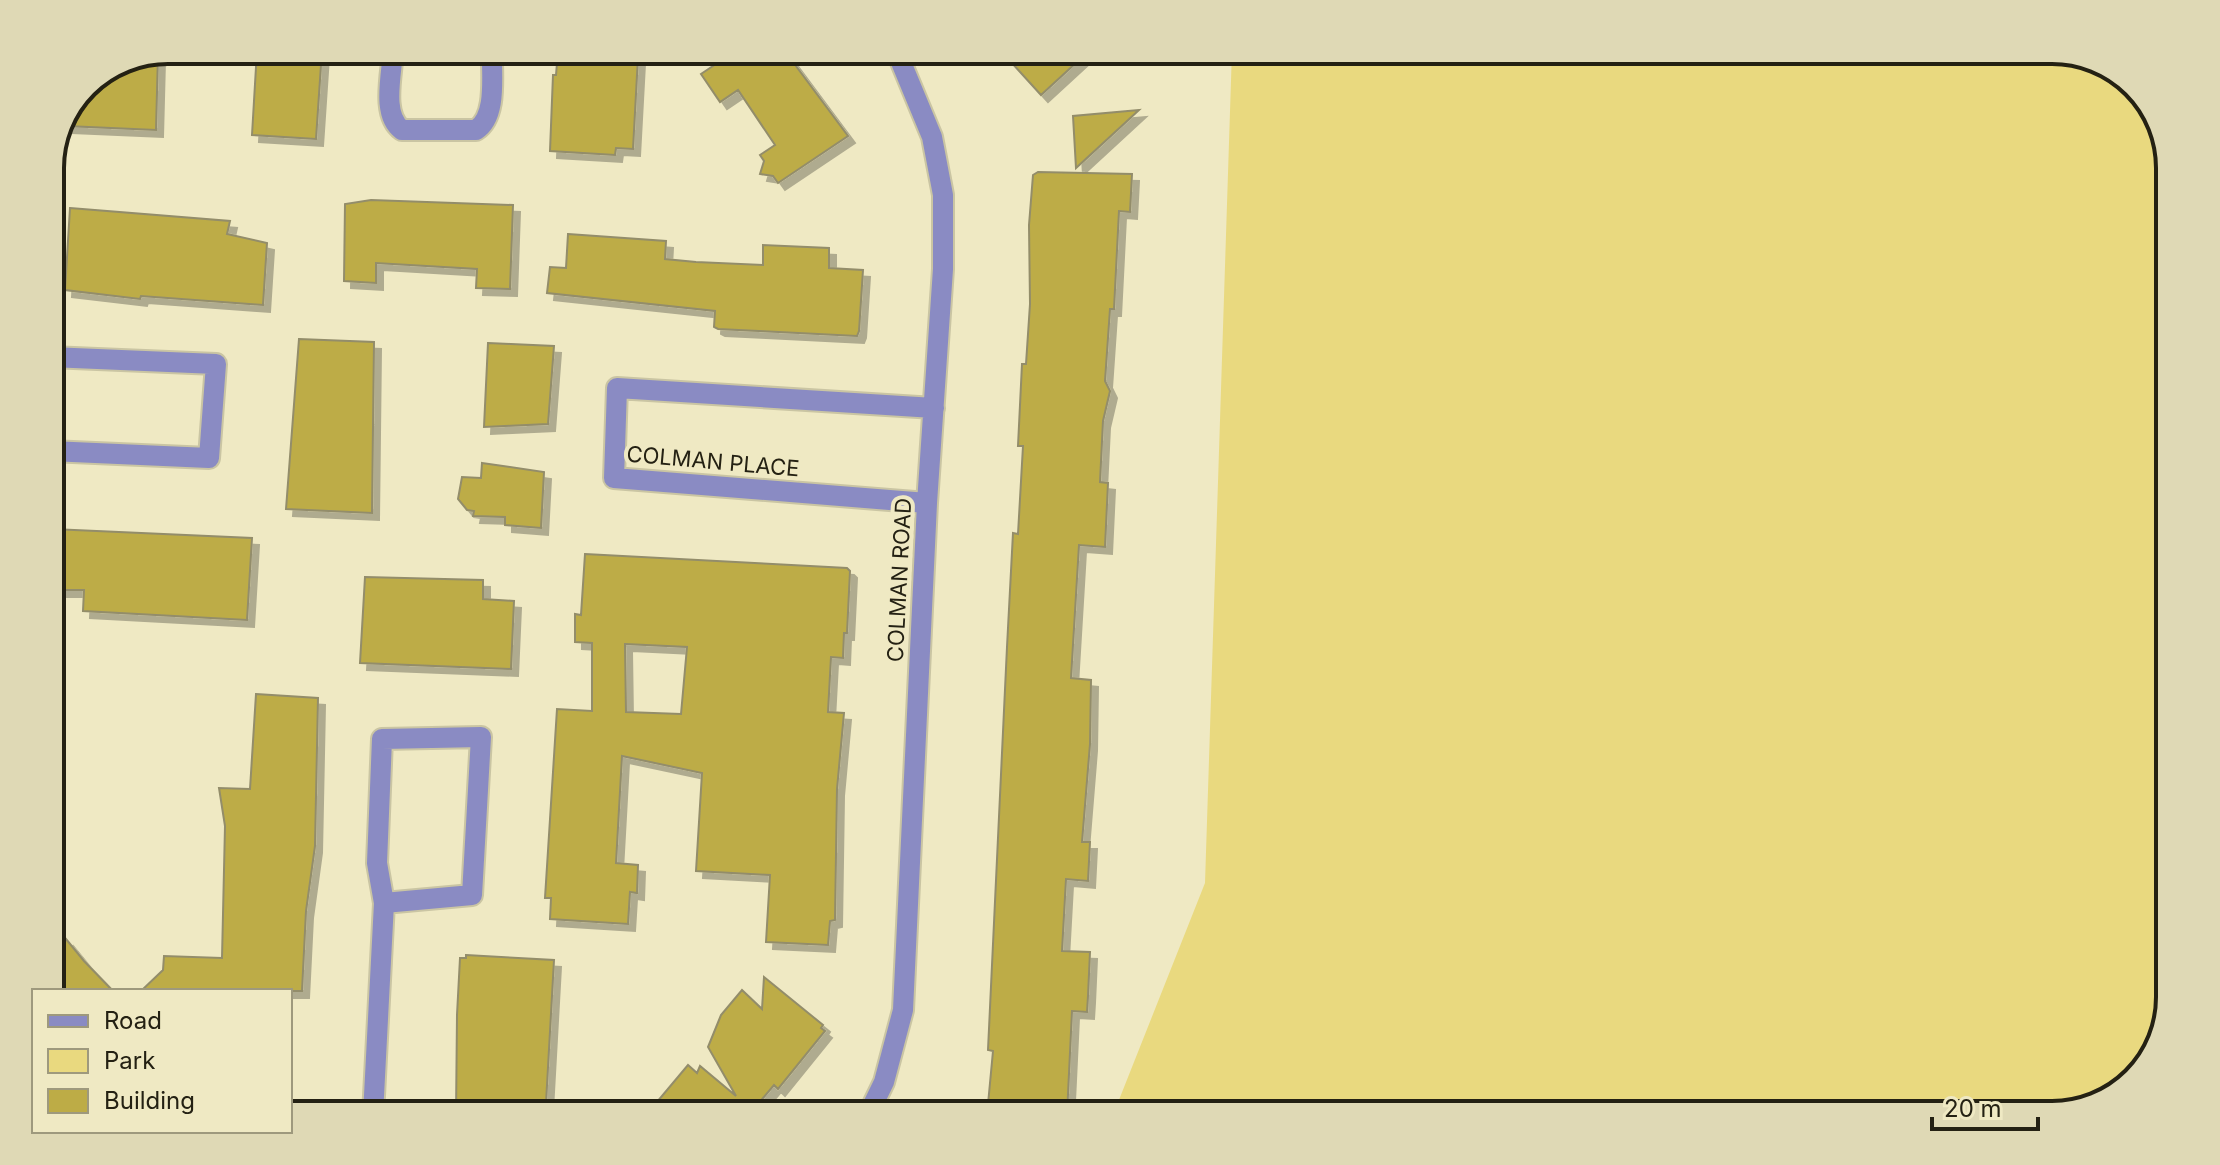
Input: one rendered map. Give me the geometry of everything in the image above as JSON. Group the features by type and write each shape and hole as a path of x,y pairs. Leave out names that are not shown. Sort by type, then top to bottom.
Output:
{"street":[{"path":"392,64 390,114 394,124 402,130 476,130 483,125 489,109 491,64"},
{"name":"COLMAN ROAD","path":"875,1101 884,1082 903,1010 927,503 943,269 943,195 932,137 902,64"},
{"path":"64,358 216,364 209,458 64,452"},
{"name":"COLMAN PLACE","path":"927,503 614,478 617,388 934,408"},
{"path":"374,1101 384,903 377,863 382,739 481,737 472,895 384,903"}],"green space":[{"path":"1232,64 2052,64 2073,66 2098,75 2130,99 2145,122 2156,161 2156,997 2150,1031 2126,1071 2092,1093 2052,1101 1119,1101 1205,883"}],"building":[{"path":"256,64 321,64 316,139 252,135"},
{"path":"557,64 638,64 633,149 616,148 615,155 550,151 553,75 556,75"},
{"path":"716,64 794,64 848,136 778,183 773,176 760,174 764,161 760,155 775,145 738,90 720,102 701,74"},
{"path":"1013,64 1075,64 1041,95"},
{"path":"158,65 156,130 73,126 94,94 110,81 128,72"},
{"path":"1139,110 1076,168 1073,116"},
{"path":"1038,172 1132,174 1130,212 1119,211 1114,309 1110,309 1105,381 1110,391 1103,421 1100,482 1108,483 1105,547 1079,545 1071,678 1091,680 1090,744 1082,842 1090,842 1088,881 1066,879 1062,951 1090,952 1087,1012 1072,1011 1068,1101 988,1101 993,1051 988,1050 1013,533 1018,534 1023,446 1018,446 1022,364 1026,364 1030,304 1029,225 1033,175"},
{"path":"371,200 513,205 510,289 476,288 477,269 376,263 376,283 344,281 345,204"},
{"path":"70,208 230,221 227,234 267,243 263,305 141,296 140,299 65,290"},
{"path":"568,234 666,241 665,259 696,262 763,265 763,245 829,248 829,268 863,270 859,331 857,336 718,329 714,327 715,311 547,293 550,267 566,268"},
{"path":"299,339 374,342 372,513 286,509"},
{"path":"488,343 554,346 548,424 484,427"},
{"path":"482,463 544,472 541,528 505,525 505,517 473,516 474,511 467,510 458,499 462,477 481,478"},
{"path":"64,530 252,538 247,620 83,611 84,590 64,590"},
{"path":"585,554 847,568 850,571 843,658 831,657 828,712 844,713 837,789 835,920 830,921 828,945 766,942 770,875 696,871 702,773 622,756 616,863 638,865 637,893 630,892 628,924 550,919 551,898 545,898 557,709 592,711 592,643 575,642 575,614 581,615","holes":["625,644 687,647 681,714 626,712"]},
{"path":"365,577 483,580 483,599 514,601 511,669 360,663"},
{"path":"256,694 318,698 315,846 306,911 302,991 143,989 163,970 164,956 222,958 225,826 219,788 250,789"},
{"path":"66,939 111,989 64,989"},
{"path":"466,955 554,960 546,1101 456,1101 460,958 466,958"},
{"path":"764,977 823,1025 821,1028 825,1031 778,1089 774,1085 761,1101 658,1101 688,1065 697,1073 700,1066 736,1096 708,1047 721,1015 742,990 762,1009"}]}
